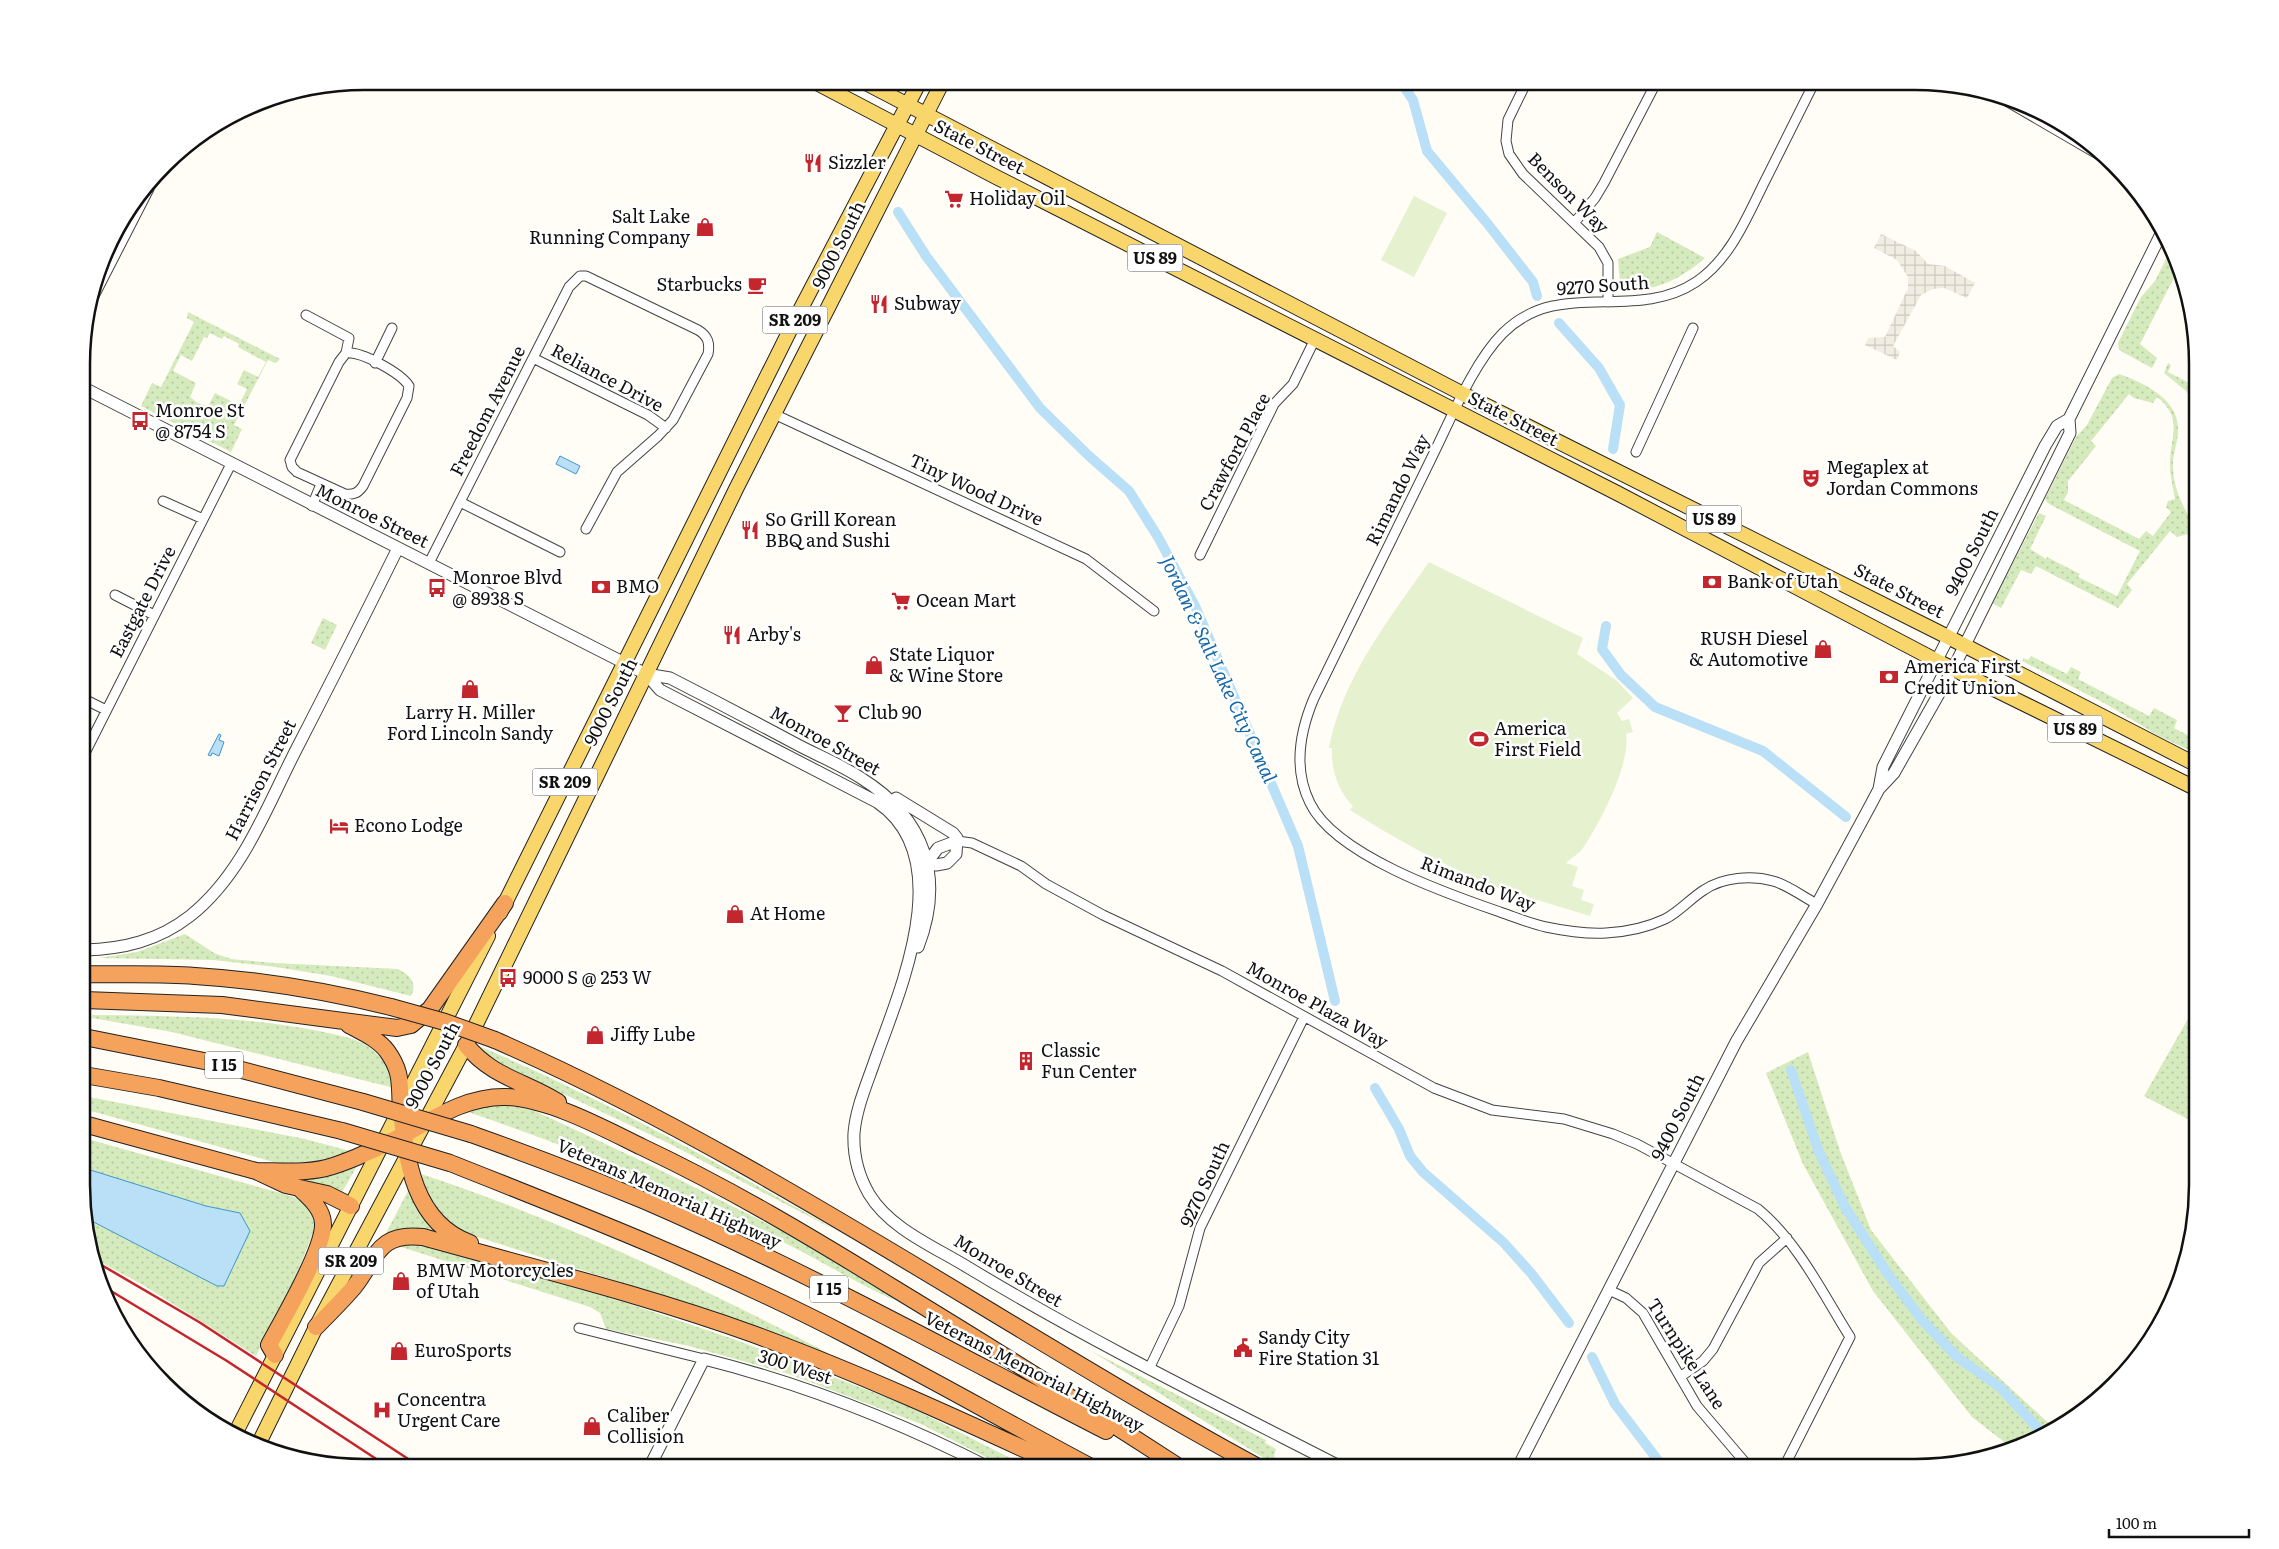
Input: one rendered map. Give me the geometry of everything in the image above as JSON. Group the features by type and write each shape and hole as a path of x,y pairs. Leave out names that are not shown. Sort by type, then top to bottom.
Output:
{"highway":[{"path":"90,1000 222,1005 303,1014 344,1022 397,1028 411,1025 430,1009 505,903"},
{"path":"90,974 193,976 259,982 332,994 391,1007 446,1022 495,1040 596,1088 741,1163 1099,1376 1244,1459"},
{"path":"344,1022 370,1036 386,1050 400,1076 406,1156 425,1207 440,1225 464,1241 538,1268"},
{"name":"Veterans Memorial Highway","path":"90,1038 219,1064 363,1102 472,1134 592,1179 703,1227 865,1307 1161,1459"},
{"path":"466,1045 478,1060 490,1069 549,1097 585,1119 694,1172 797,1229 1031,1371 1164,1459"},
{"name":"I 15","path":"90,1076 159,1088 342,1131 450,1163 635,1236 753,1290 847,1336 1074,1459"},
{"path":"256,1171 317,1170 332,1166 382,1145 453,1108 486,1098 522,1098 585,1119"},
{"path":"90,1126 256,1171 286,1185 327,1194 352,1206"},
{"path":"275,1355 269,1345 316,1252 323,1225 319,1209 299,1188"},
{"path":"316,1327 354,1286 380,1248 388,1241 398,1237 423,1237 670,1306 803,1353 933,1406 1044,1459"}],"main road":[{"name":"State Street","path":"830,90 916,136 1752,563 1937,661 2189,785"},
{"name":"State Street","path":"879,90 1463,394 1964,645 2189,761"},
{"name":"9000 South","path":"238,1428 505,903 796,318 916,90"},
{"name":"9000 South","path":"261,1439 316,1327 466,1045 774,414 938,90"}],"street":[{"name":"Benson Way","path":"1523,90 1508,120 1506,141 1509,154 1523,174 1604,254 1609,273 1608,302"},
{"path":"1574,223 1595,198 1604,183 1652,90"},
{"name":"9270 South","path":"1463,394 1495,342 1519,321 1547,307 1567,303 1642,302 1661,298 1696,282 1720,261 1737,235 1810,90"},
{"path":"107,270 137,210"},
{"name":"9400 South","path":"1522,1459 1736,1042 1816,904 1879,788 1894,773 1953,669 2070,433 2069,419 2159,239"},
{"name":"Freedom Avenue","path":"429,564 569,287 580,276 593,277 698,330 707,339 708,354 678,410 666,428"},
{"path":"306,316 349,338 346,352 339,362 290,460 292,468 297,472 345,494 358,492 407,398 409,386 400,375 357,353 346,352"},
{"path":"375,363 392,328"},
{"path":"1636,452 1693,328"},
{"name":"Crawford Place","path":"1200,555 1274,404 1293,384 1315,339"},
{"name":"Reliance Drive","path":"533,358 648,415 666,428"},
{"name":"Monroe Street","path":"90,391 312,506 646,674 670,678 861,778 891,800 910,821 919,836 927,861 930,892 927,917 914,957 903,978"},
{"name":"Rimando Way","path":"1463,394 1307,714 1299,757 1302,780 1310,803 1320,817 1335,832 1368,855 1443,892 1545,927 1591,933 1631,930 1665,919 1714,885 1739,878 1775,881 1816,904"},
{"name":"Tiny Wood Drive","path":"774,414 1086,559 1154,611"},
{"name":"9400 South","path":"1879,788 1882,767 2056,426 2069,419"},
{"path":"586,529 617,472 666,428"},
{"name":"Eastgate Drive","path":"90,743 231,464"},
{"path":"312,506 321,484"},
{"path":"163,500 203,519"},
{"path":"460,502 560,552"},
{"name":"Harrison Street","path":"90,949 128,946 171,929 211,896 230,874 265,812 398,548"},
{"path":"116,596 154,615"},
{"name":"Monroe Street","path":"646,674 660,690 870,799 889,811 910,843 918,880 918,906 914,934 903,978 860,1101 855,1122 854,1145 857,1167 870,1196 885,1215 906,1230 1045,1314 1325,1459"},
{"path":"90,702 106,710"},
{"path":"861,778 880,786 906,806 952,833 957,841 957,850 950,862 940,865 927,861 921,855 906,828 889,811"},
{"path":"927,861 938,848 957,841"},
{"name":"Monroe Plaza Way","path":"957,841 979,846 1021,866 1046,884 1103,915 1204,962 1425,1083 1492,1110 1564,1120 1637,1144 1758,1209 1774,1222 1788,1238 1850,1337 1788,1459"},
{"name":"9270 South","path":"1149,1369 1179,1306 1200,1228 1304,1016"},
{"path":"1680,1377 1703,1361 1713,1349 1759,1263 1788,1238"},
{"name":"Turnpike Lane","path":"1609,1290 1626,1298 1644,1313 1697,1406 1742,1459"},
{"name":"300 West","path":"579,1328 776,1378 843,1402 928,1437 972,1459"},
{"path":"654,1459 704,1359"}],"green space":[{"path":"1414,196 1447,213 1414,277 1381,260"},
{"path":"1657,232 1705,258 1688,271 1668,282 1646,289 1624,288 1620,282 1618,259 1650,247"},
{"path":"2167,257 2174,277 2140,344 2157,358 2152,368 2119,350 2118,343 2141,297 2155,281"},
{"path":"188,312 280,359 276,363 268,360 234,425 242,429 231,452 141,406 152,383 161,387 194,322 187,318","holes":["210,333 222,339 224,336 239,344 238,347 266,362 258,377 244,370 237,384 247,389 239,405 215,393 208,406 198,403 190,397 196,383 173,371 181,355 192,361 204,337 207,338"]},
{"path":"2168,363 2171,365 2168,372 2189,383 2189,396 2186,391 2164,373"},
{"path":"2119,374 2148,387 2165,400 2172,408 2178,427 2173,463 2174,476 2180,500 2189,516 2189,533 2177,537 2170,531 2127,584 2132,590 2118,608 2036,566 2031,574 2021,570 2001,608 1992,603 2039,513 2046,516 2030,549 2046,559 2047,557 2080,574 2078,577 2117,596 2140,551 2049,504 2045,499 2076,437 2087,425 2112,378","holes":["2129,394 2134,398 2153,403 2157,397 2165,405 2173,420 2174,428 2170,464 2175,499 2168,501 2166,507 2171,512 2153,536 2146,531 2139,539 2064,500 2068,492 2068,481 2096,446 2091,441"]},
{"name":"America First Field","path":"1429,562 1583,638 1577,654 1616,680 1633,698 1617,713 1622,721 1629,719 1633,732 1626,734 1624,761 1613,793 1598,824 1583,848 1566,863 1578,867 1572,886 1584,890 1581,900 1594,904 1590,916 1527,897 1527,895 1522,894 1521,897 1433,858 1350,810 1353,806 1343,794 1336,780 1332,748 1329,748 1335,722 1345,697 1369,650"},
{"path":"323,618 337,625 325,650 311,643"},
{"path":"2031,656 2067,674 2071,667 2081,672 2078,679 2149,716 2154,708 2177,720 2174,728 2189,736 2189,750 2159,736 2106,704 2022,661 2023,658 2028,660"},
{"path":"185,934 214,953 231,959 398,969 411,980 413,991 411,996 331,976 276,967 213,960 99,958 137,952"},
{"path":"92,1015 263,1022 338,1035 357,1041 374,1051 386,1065 394,1088 172,1032 92,1018"},
{"path":"2189,1017 2189,1120 2144,1096"},
{"path":"481,1047 574,1089 710,1159 843,1234 668,1143 502,1065 491,1059"},
{"path":"1808,1052 1840,1151 1871,1230 1951,1333 2049,1424 2006,1443 1972,1417 1873,1291 1803,1164 1766,1073"},
{"path":"90,1097 305,1139 350,1151 318,1162 277,1163 90,1111"},
{"path":"489,1105 506,1105 533,1110 646,1163 800,1240 897,1300 866,1286 797,1249 675,1192 552,1142 468,1112"},
{"path":"90,1140 291,1196 306,1205 313,1217 315,1228 294,1281 256,1356 143,1285 101,1262 92,1221"},
{"path":"357,1166 341,1194 296,1180 331,1175"},
{"path":"421,1174 525,1212 628,1255 828,1353 720,1314 465,1233 449,1222 436,1208 427,1192"},
{"path":"409,1189 421,1214 442,1236 385,1235"},
{"path":"405,1240 612,1298 736,1340 904,1404 1012,1459 989,1459 921,1424 789,1374 689,1346 606,1329 600,1313 590,1307 398,1246"},
{"path":"1091,1351 1266,1440 1265,1443 1276,1449 1275,1459 1266,1459"}],"shaded area":[{"path":"1881,234 1916,251 1928,264 1945,266 1975,283 1967,298 1944,288 1933,289 1921,295 1893,346 1900,352 1897,360 1865,345 1868,338 1885,337 1908,288 1908,277 1897,260 1874,248"}],"water":[{"path":"560,456 580,466 576,474 556,464"},
{"path":"219,734 221,735 219,740 224,742 219,756 212,753 211,756 208,755"},
{"path":"90,1170 206,1206 240,1213 250,1231 224,1286 217,1286 92,1221"}],"waterway":[{"path":"1406,90 1413,100 1427,151 1533,282 1537,296"},
{"name":"Jordan & Salt Lake City Canal","path":"898,212 926,256 1040,408 1089,456 1129,491 1158,537 1195,606 1298,846 1335,1001"},
{"path":"1559,323 1599,368 1620,405 1613,449"},
{"path":"1606,626 1602,649 1621,675 1655,707 1763,751 1846,817"},
{"path":"1791,1070 1819,1152 1845,1207 1887,1273 1922,1320 1957,1357 2001,1388 2039,1429"},
{"name":"Jordan & Salt Lake City Canal","path":"1375,1088 1399,1129 1410,1156 1423,1172 1503,1242 1531,1273 1569,1323"},
{"name":"Jordan & Salt Lake City Canal","path":"1592,1357 1615,1404 1657,1459"}],"railway":[{"path":"102,1266 199,1322 408,1459"},
{"path":"112,1291 227,1361 376,1459"}],"place":[{"name":"Sizzler","path":"813,163"},
{"name":"Holiday Oil","path":"954,199"},
{"name":"Salt Lake Running Company","path":"705,227"},
{"name":"Starbucks","path":"757,285"},
{"name":"Subway","path":"879,304"},
{"name":"Monroe St @ 8754 S","path":"140,421"},
{"name":"Megaplex at Jordan Commons","path":"1811,478"},
{"name":"So Grill Korean BBQ and Sushi","path":"750,530"},
{"name":"Bank of Utah","path":"1712,582"},
{"name":"BMO","path":"601,587"},
{"name":"Monroe Blvd @ 8938 S","path":"437,588"},
{"name":"Ocean Mart","path":"901,601"},
{"name":"Arby's","path":"732,635"},
{"name":"RUSH Diesel & Automotive","path":"1823,649"},
{"name":"State Liquor & Wine Store","path":"874,665"},
{"name":"America First Credit Union","path":"1889,677"},
{"name":"Larry H. Miller Ford Lincoln Sandy","path":"470,689"},
{"name":"Club 90","path":"843,713"},
{"name":"America First Field","path":"1479,739"},
{"name":"Econo Lodge","path":"339,826"},
{"name":"At Home","path":"735,914"},
{"name":"9000 S @ 253 W","path":"508,978"},
{"name":"Jiffy Lube","path":"595,1035"},
{"name":"Classic Fun Center","path":"1026,1061"},
{"name":"BMW Motorcycles of Utah","path":"401,1281"},
{"name":"Sandy City Fire Station 31","path":"1243,1348"},
{"name":"EuroSports","path":"399,1351"},
{"name":"Concentra Urgent Care","path":"382,1410"},
{"name":"Caliber Collision","path":"592,1426"}]}
